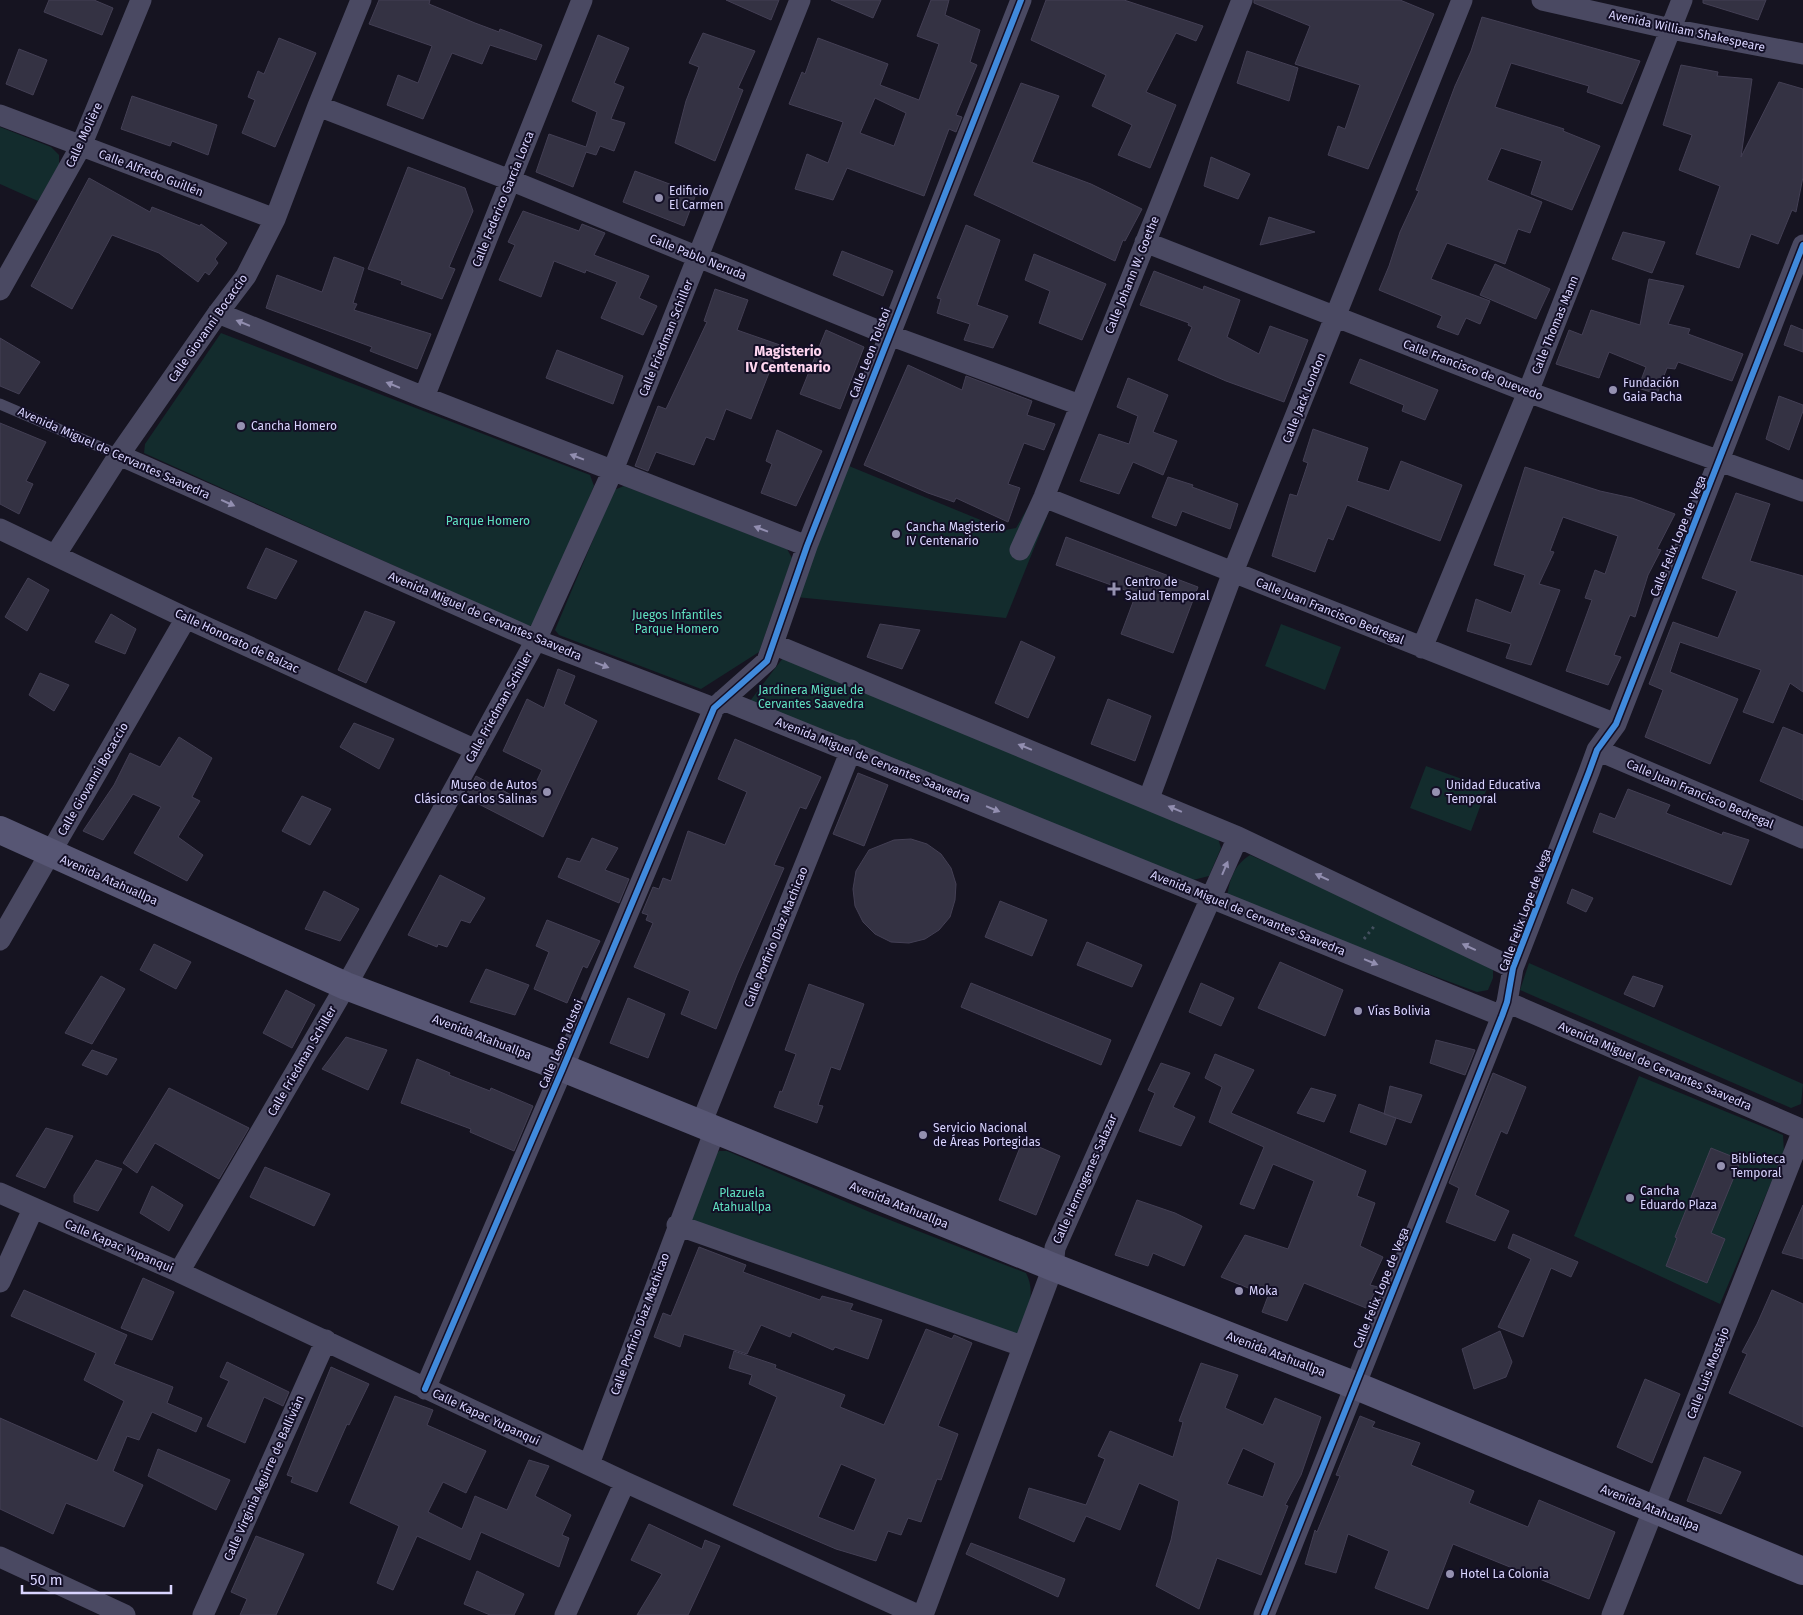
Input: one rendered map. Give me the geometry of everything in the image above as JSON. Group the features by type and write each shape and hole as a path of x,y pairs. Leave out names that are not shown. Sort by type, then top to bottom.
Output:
{"main road":[{"name":"Avenida Atahuallpa","path":"0,830 346,986 563,1068 1053,1267 1354,1385 1803,1570"}],"street":[{"name":"Calle Molière","path":"0,290 81,146 141,0"},
{"name":"Calle Giovanni Bocaccio","path":"56,554 119,455 246,276 275,219 361,0"},
{"name":"Calle Federico García Lorca","path":"424,397 582,0"},
{"name":"Calle Friedman Schiller","path":"180,1272 346,986 536,640 613,470 800,0"},
{"name":"Calle Leon Tolstoi","path":"425,1389 719,704 767,661 807,546 1021,0"},
{"name":"Calle Johann W. Goethe","path":"1020,550 1044,497 1242,0"},
{"name":"Calle Jack London","path":"1149,798 1233,572 1337,317 1462,0"},
{"name":"Avenida William Shakespeare","path":"1542,0 1672,29 1803,54"},
{"name":"Calle Thomas Mann","path":"1422,648 1528,392 1682,0"},
{"name":"Calle Pablo Neruda","path":"318,106 510,180 889,335 1080,405"},
{"name":"Calle Alfredo Guillén","path":"0,115 275,219"},
{"name":"Calle Francisco de Quevedo","path":"1145,242 1528,392 1803,491"},
{"name":"Calle Felix Lope de Vega","path":"1264,1615 1505,1009 1513,968 1597,750 1616,724 1803,245"},
{"path":"218,313 424,397 807,546"},
{"name":"Avenida Miguel de Cervantes Saavedra","path":"119,455 536,640 851,750 1212,899 1351,954 1505,1009 1803,1130"},
{"name":"Calle Juan Francisco Bedregal","path":"1044,497 1616,724"},
{"name":"Calle Honorato de Balzac","path":"0,529 56,554 186,618 476,750"},
{"name":"Calle Giovanni Bocaccio","path":"0,940 186,618"},
{"path":"773,644 1149,798 1238,837 1513,968"},
{"name":"Calle Porfirio Díaz Machicao","path":"588,1464 677,1225 708,1127 851,750"},
{"name":"Calle Juan Francisco Bedregal","path":"1597,750 1803,838"},
{"name":"Calle Hermogenes Salazar","path":"923,1615 1053,1267 1055,1248 1238,837"},
{"name":"Calle Luis Mostajo","path":"1612,1615 1803,1130"},
{"name":"Calle Kapac Yupanqui","path":"0,1193 180,1272 625,1482 918,1615"},
{"path":"0,1282 33,1209"},
{"path":"677,1225 1022,1346"},
{"name":"Calle Virginia Aguirre de Ballivián","path":"203,1615 326,1340"},
{"path":"565,1615 625,1482"},
{"path":"0,1557 125,1615"}],"lane":[{"name":"Avenida Miguel de Cervantes Saavedra","path":"0,404 119,455"}],"path":[{"path":"1351,954 1389,908"}],"green space":[{"path":"0,127 51,147 59,155 59,165 38,201 0,184"},
{"name":"Parque Homero","path":"221,333 590,475 594,486 535,625 528,626 144,453 145,444"},
{"path":"849,466 1005,530 1016,528 1027,509 1047,516 1006,618 796,597"},
{"name":"Juegos Infantiles Parque Homero","path":"624,486 787,549 792,558 759,652 701,689 559,635 555,630 614,490"},
{"path":"1281,624 1341,647 1325,690 1265,666"},
{"name":"Jardinera Miguel de Cervantes Saavedra","path":"783,658 1217,835 1221,848 1209,876 1193,880 750,701"},
{"path":"1426,766 1487,788 1471,831 1410,808"},
{"path":"1250,855 1448,942 1493,970 1493,978 1488,990 1477,992 1227,899 1229,886 1236,868"},
{"path":"1529,963 1803,1084 1801,1104 1791,1108 1520,990"},
{"path":"1639,1076 1783,1135 1784,1152 1720,1304 1574,1236"},
{"name":"Plazuela Atahuallpa","path":"719,1151 727,1151 872,1213 1026,1273 1031,1290 1029,1306 1017,1340 688,1223 715,1155"}],"building":[{"path":"49,0 94,0 113,8 102,35 44,12"},
{"path":"379,0 430,0 429,4 475,23 499,32 500,29 542,45 536,60 490,45 482,64 452,53 423,119 387,105 398,75 418,83 432,46 369,24"},
{"path":"726,0 779,0 771,20"},
{"path":"831,0 881,0 873,18"},
{"path":"931,0 949,0 945,15 980,30 970,62 977,65 956,115 962,117 956,132 949,129 924,196 847,168 833,200 795,189 807,154 828,163 843,122 789,104 802,72 805,74 818,38 888,64 880,85 919,100 939,44 917,36","holes":["875,98 906,113 894,146 860,133"]},
{"path":"1046,0 1124,0 1203,26 1196,41 1176,33 1146,92 1176,105 1150,168 1118,155 1132,125 1092,106 1106,75 1031,40"},
{"path":"1254,0 1400,0 1434,14 1368,169 1328,155 1338,126 1345,129 1360,85 1295,64 1310,26 1254,3"},
{"path":"1703,0 1766,0 1758,20 1703,3"},
{"path":"1482,17 1640,61 1622,104 1587,92 1589,86 1511,63 1495,107 1564,129 1563,131 1600,146 1572,210 1531,194 1542,161 1501,148 1487,180 1542,202 1530,233 1518,229 1505,264 1447,243 1431,279 1490,301 1480,324 1466,318 1458,335 1437,327 1442,316 1379,290 1400,232 1419,191 1416,190 1455,86 1471,51"},
{"path":"703,33 755,51 738,88 743,90 715,161 675,143 686,101 699,67 689,63"},
{"path":"598,35 629,48 614,83 624,87 611,119 625,123 614,151 600,146 596,155 586,152 573,187 536,172 549,134 586,147 597,112 572,101"},
{"path":"279,38 316,53 275,147 242,133 255,100 248,97 258,71 264,74"},
{"path":"19,49 47,60 33,95 6,84"},
{"path":"1247,51 1298,68 1289,101 1237,83"},
{"path":"1681,65 1718,72 1717,76 1752,79 1741,157 1779,82 1803,89 1803,177 1796,212 1792,210 1778,244 1751,234 1739,268 1696,254 1720,186 1679,170 1692,135 1663,125"},
{"path":"1021,83 1059,96 1032,162 1091,184 1142,209 1125,241 1123,240 1115,261 974,195"},
{"path":"132,96 217,125 208,155 172,141 170,146 121,129"},
{"path":"1211,157 1250,174 1238,199 1204,186"},
{"path":"408,167 465,188 473,211 449,267 455,269 442,299 401,284 402,281 368,269"},
{"name":"Edificio El Carmen","path":"635,171 696,194 684,226 623,202"},
{"path":"89,178 150,212 152,207 200,226 201,224 227,243 215,259 218,263 209,275 205,272 198,282 159,253 112,235 72,309 31,286"},
{"path":"523,211 579,231 582,224 605,233 594,255 649,276 639,298 657,306 643,335 601,318 617,282 586,270 585,273 554,261 541,297 499,280 515,245 508,242"},
{"path":"1269,217 1315,232 1260,245"},
{"path":"966,225 1000,240 977,305 1008,316 993,348 964,340 970,324 937,313 941,299 937,298"},
{"path":"1623,232 1665,242 1652,273 1612,259"},
{"path":"842,251 893,271 883,296 833,275"},
{"path":"1034,254 1106,284 1082,340 1039,323 1050,291 1025,280"},
{"path":"334,257 364,268 353,303 357,304 354,310 431,334 417,369 370,351 372,347 266,308 277,275 322,292"},
{"path":"1495,264 1550,289 1536,319 1480,295"},
{"path":"1154,271 1203,290 1204,286 1240,300 1227,337 1259,354 1270,326 1308,340 1284,402 1226,381 1178,360 1192,327 1188,325 1189,323 1140,305"},
{"path":"1649,279 1684,286 1668,324 1690,329 1688,334 1743,354 1732,381 1678,362 1675,369 1667,368 1657,394 1638,388 1646,367 1609,352 1599,378 1556,364 1569,330 1582,335 1591,310 1640,325"},
{"path":"715,289 748,300 737,330 780,345 751,419 726,409 714,440 706,437 694,465 656,452 648,471 635,466 658,406 666,409 707,322 704,321"},
{"path":"1791,325 1803,330 1803,352 1784,345"},
{"path":"826,330 864,347 840,409 800,394"},
{"path":"0,338 40,362 19,394 0,386"},
{"path":"557,350 623,376 613,404 546,378"},
{"path":"1360,359 1438,390 1425,420 1402,411 1404,405 1350,383"},
{"path":"908,365 962,390 966,376 1032,401 1027,415 1055,424 1044,450 1024,443 1008,484 1020,488 1008,522 956,498 954,502 928,493 864,465"},
{"path":"1128,378 1168,395 1153,432 1177,441 1163,475 1133,462 1119,494 1080,481 1099,434 1129,444 1138,416 1117,407"},
{"path":"1779,396 1803,405 1803,411 1789,450 1766,439"},
{"path":"0,423 46,442 26,481 33,484 19,514 0,504"},
{"path":"1313,429 1368,448 1357,481 1389,491 1401,461 1462,485 1440,541 1347,505 1333,540 1328,538 1315,572 1272,556 1290,494 1297,496 1308,463 1303,461"},
{"path":"777,430 822,451 796,506 761,493 772,464 766,461"},
{"path":"1525,467 1600,491 1632,498 1675,514 1657,549 1661,550 1648,575 1635,617 1630,615 1614,655 1621,657 1608,685 1566,671 1592,600 1585,598 1595,570 1605,574 1618,536 1563,517 1550,551 1554,552 1539,584 1560,590 1531,665 1506,658 1511,644 1467,631 1476,599 1511,613 1525,575 1494,565"},
{"path":"1168,477 1193,485 1192,487 1238,504 1230,529 1182,511 1176,526 1152,517"},
{"path":"1736,493 1770,504 1750,561 1803,576 1803,692 1790,683 1773,723 1743,712 1761,670 1680,642 1670,672 1738,699 1710,764 1645,737 1663,690 1649,684 1673,622 1718,638 1737,591 1702,578"},
{"name":"Centro de Salud Temporal","path":"1066,537 1198,587 1173,653 1121,634 1136,594 1056,565"},
{"path":"266,548 297,561 276,599 247,588"},
{"path":"28,578 49,590 27,631 5,617"},
{"path":"365,611 395,622 366,683 338,670"},
{"path":"111,614 136,629 125,654 95,642"},
{"path":"880,624 920,630 902,669 867,657"},
{"path":"1021,641 1055,657 1028,718 995,703"},
{"path":"558,669 575,676 564,704 597,721 543,837 465,797 476,776 526,803 542,770 503,751 527,699 544,708"},
{"path":"40,673 69,685 54,711 29,695"},
{"path":"1108,699 1151,716 1135,761 1091,744"},
{"path":"354,723 394,739 379,769 340,747"},
{"path":"1783,727 1803,735 1803,800 1760,781"},
{"path":"179,737 212,758 192,797 200,801 178,837 203,855 187,881 134,853 161,807 133,794 103,840 83,831 114,785 130,753 160,767"},
{"path":"735,739 821,777 806,809 800,807 774,865 784,868 737,975 716,1029 681,1014 690,991 634,967 653,923 646,920 648,915 642,913 653,887 659,889 663,878 671,881 688,831 725,845 747,792 718,779"},
{"path":"858,773 888,785 864,846 833,834"},
{"path":"1628,789 1670,805 1666,813 1722,835 1723,832 1749,840 1731,885 1593,832 1600,813 1615,819"},
{"path":"302,796 331,809 310,845 282,831"},
{"path":"592,838 618,848 605,870 629,879 619,903 558,877 567,858 580,862"},
{"path":"911,839 927,844 941,854 951,868 956,884 955,900 950,917 939,930 925,939 909,943 891,942 875,934 863,922 855,906 853,889 856,871 869,850 894,840"},
{"path":"440,875 485,898 470,923 461,920 447,947 438,944 437,947 408,935"},
{"path":"1572,889 1593,898 1586,912 1567,903"},
{"path":"324,891 359,909 340,941 305,929"},
{"path":"1000,901 1047,920 1032,956 985,937"},
{"path":"547,920 600,941 587,968 583,966 567,1003 534,989 549,952 536,946"},
{"path":"1087,942 1142,965 1132,987 1077,965"},
{"path":"154,944 191,962 176,989 140,970"},
{"path":"1280,962 1343,990 1325,1036 1258,1008"},
{"path":"486,969 529,985 515,1015 470,1002"},
{"path":"101,976 125,989 92,1044 65,1033"},
{"path":"1633,976 1663,986 1654,1007 1624,994"},
{"path":"971,983 1111,1040 1101,1065 961,1007"},
{"path":"1201,983 1234,998 1221,1026 1189,1012"},
{"path":"809,984 864,1004 840,1070 831,1067 818,1105 823,1106 817,1123 774,1107 780,1091 782,1092 796,1054 785,1050"},
{"path":"286,990 315,1005 292,1048 263,1033"},
{"path":"628,998 665,1014 648,1058 610,1043"},
{"path":"346,1037 387,1050 368,1090 322,1069"},
{"path":"1436,1040 1475,1050 1465,1075 1430,1063"},
{"path":"92,1050 117,1059 107,1075 82,1065"},
{"path":"1215,1054 1254,1070 1231,1113 1366,1171 1357,1196 1375,1203 1360,1246 1383,1257 1370,1285 1378,1287 1366,1308 1304,1283 1287,1321 1262,1312 1268,1296 1221,1277 1245,1235 1288,1249 1314,1181 1273,1164 1254,1209 1240,1204 1264,1147 1209,1122 1222,1087 1205,1078"},
{"path":"417,1059 450,1073 449,1075 490,1091 491,1088 533,1106 514,1151 470,1132 471,1129 401,1103"},
{"path":"1161,1063 1190,1073 1173,1107 1195,1117 1181,1146 1139,1131 1155,1093 1148,1090"},
{"path":"1493,1073 1526,1087 1507,1134 1501,1131 1475,1195 1509,1211 1495,1241 1446,1222 1459,1188 1449,1183"},
{"path":"1390,1086 1422,1095 1411,1123 1384,1114"},
{"path":"169,1088 249,1128 219,1179 155,1143 137,1173 123,1163"},
{"path":"1311,1088 1336,1095 1324,1122 1297,1113"},
{"path":"1359,1104 1396,1118 1386,1145 1350,1132"},
{"path":"46,1128 73,1136 45,1188 16,1176"},
{"path":"1023,1140 1060,1156 1036,1215 999,1200"},
{"path":"1711,1148 1741,1160 1711,1233 1725,1239 1707,1283 1666,1266 1677,1238 1675,1237"},
{"path":"96,1160 122,1169 98,1211 74,1202 74,1195"},
{"path":"265,1167 330,1194 314,1226 250,1197"},
{"path":"152,1186 183,1205 169,1231 140,1213"},
{"path":"1137,1200 1175,1213 1202,1226 1184,1266 1153,1253 1148,1266 1115,1255"},
{"path":"1803,1205 1803,1259 1782,1253"},
{"path":"1513,1234 1578,1262 1571,1277 1551,1268 1523,1337 1498,1327 1531,1259 1508,1248"},
{"path":"699,1247 746,1265 743,1272 820,1300 822,1296 853,1304 850,1310 882,1320 868,1359 835,1347 833,1350 792,1332 790,1337 761,1325 747,1354 684,1334 680,1347 654,1337 663,1313 671,1316"},
{"path":"143,1278 174,1292 152,1340 121,1328"},
{"path":"24,1290 127,1335 114,1364 173,1387 167,1403 202,1418 196,1432 152,1412 139,1440 127,1436 113,1471 143,1485 124,1527 66,1503 53,1534 0,1509 0,1418 97,1461 124,1401 84,1380 96,1353 11,1316"},
{"path":"1772,1290 1803,1304 1803,1427 1729,1393 1747,1354 1742,1352"},
{"path":"926,1329 952,1339 954,1335 972,1343 938,1426 958,1434 941,1480 937,1479 921,1522 908,1518 901,1535 888,1531 876,1561 836,1549 733,1505 777,1397 749,1384 752,1375 729,1368 734,1351 776,1365 775,1368 845,1395 840,1407 884,1425","holes":["841,1464 876,1479 854,1531 818,1517"]},
{"path":"1500,1331 1512,1362 1506,1377 1474,1389 1462,1349"},
{"path":"227,1362 289,1392 283,1406 264,1397 245,1443 207,1426 229,1381 220,1377"},
{"path":"1201,1363 1238,1375 1225,1408 1263,1425 1275,1398 1321,1417 1301,1475 1285,1505 1288,1506 1261,1575 1217,1558 1199,1609 1156,1586 1171,1540 1179,1501 1139,1483 1120,1530 1086,1516 1074,1542 1019,1518 1029,1488 1086,1505 1105,1459 1098,1456 1110,1431 1173,1457 1183,1422 1179,1421","holes":["1243,1448 1275,1463 1263,1497 1227,1484"]},
{"path":"331,1367 369,1384 349,1425 347,1424 317,1492 291,1482 293,1477 287,1475"},
{"path":"1645,1379 1680,1394 1652,1463 1617,1447"},
{"path":"395,1396 433,1410 427,1425 486,1451 466,1493 443,1482 428,1512 462,1529 475,1496 507,1510 529,1460 549,1466 535,1496 571,1515 562,1535 569,1538 559,1567 481,1532 470,1560 417,1536 393,1590 377,1583 399,1526 350,1503"},
{"path":"1360,1416 1375,1422 1372,1427 1420,1443 1411,1465 1474,1491 1469,1503 1528,1527 1539,1500 1615,1532 1589,1599 1453,1544 1428,1609 1375,1588 1389,1551 1348,1534 1336,1573 1305,1564 1315,1530 1317,1532 1340,1476 1336,1475"},
{"path":"158,1449 230,1480 216,1510 148,1476"},
{"path":"1704,1457 1741,1472 1721,1514 1687,1501"},
{"path":"649,1524 702,1549 705,1540 720,1546 688,1615 637,1615 662,1574 631,1560"},
{"path":"256,1536 304,1554 276,1615 240,1615 247,1599 231,1592"},
{"path":"971,1543 1065,1579 1058,1597 966,1554"},
{"path":"477,1571 524,1594 514,1615 490,1615 464,1604"}],"cycle path":[{"path":"425,1389 563,1068 714,708 767,661 807,546 1021,0"},
{"path":"1264,1615 1502,1016 1507,1002 1513,968 1597,750 1616,724 1803,245"}],"place":[{"name":"Edificio El Carmen","path":"659,198"},
{"name":"Fundación Gaia Pacha","path":"1613,390"},
{"name":"Cancha Homero","path":"241,426"},
{"name":"Cancha Magisterio IV Centenario","path":"896,534"},
{"name":"Centro de Salud Temporal","path":"1114,589"},
{"name":"Museo de Autos Clásicos Carlos Salinas","path":"547,792"},
{"name":"Unidad Educativa Temporal","path":"1436,792"},
{"name":"Vías Bolivia","path":"1358,1011"},
{"name":"Servicio Nacional de Áreas Portegidas","path":"923,1135"},
{"name":"Biblioteca Temporal","path":"1721,1166"},
{"name":"Cancha Eduardo Plaza","path":"1630,1198"},
{"name":"Moka","path":"1239,1291"},
{"name":"Hotel La Colonia","path":"1450,1574"}],"district":[{"name":"Magisterio IV Centenario","path":"788,360"}]}
